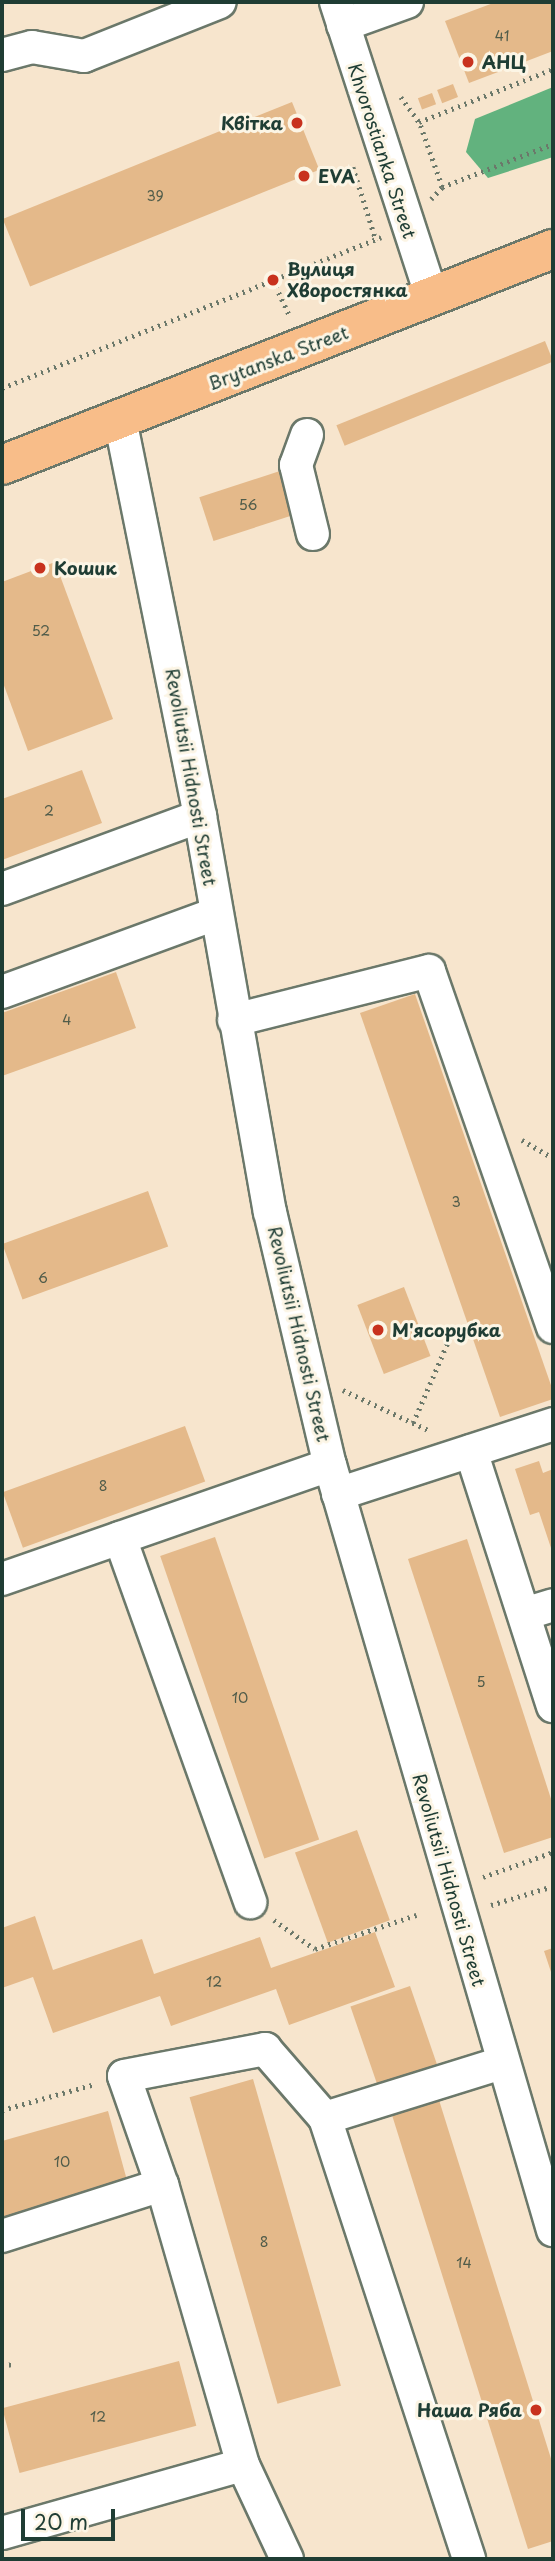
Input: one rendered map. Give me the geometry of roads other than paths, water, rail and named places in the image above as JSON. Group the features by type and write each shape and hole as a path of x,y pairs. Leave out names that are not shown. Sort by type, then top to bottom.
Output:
{"main road":[{"name":"Brytanska Street","path":"2,465 553,249"}],"street":[{"path":"2,55 32,47 84,55 220,2"},
{"path":"340,13 407,2"},
{"name":"Khvorostianka Street","path":"340,13 406,228 432,298"},
{"name":"Revoliutsii Hidnosti Street","path":"121,419 200,816 215,914 270,1212 334,1479 502,2063 540,2142 553,2230"},
{"path":"307,435 296,465 313,534"},
{"path":"2,890 200,816"},
{"path":"2,992 215,914"},
{"path":"234,1020 429,971 553,1327"},
{"path":"2,1580 120,1538 334,1479 471,1451 553,1424"},
{"path":"471,1451 539,1610 553,1706"},
{"path":"120,1538 250,1902"},
{"path":"287,2559 243,2465 162,2185 124,2076 265,2049 325,2118 469,2559"},
{"path":"325,2118 502,2063"},
{"path":"2,2236 162,2185"},
{"path":"2,2533 243,2465"}],"place":[{"name":"АНЦ","path":"468,62"},
{"name":"Квітка","path":"297,123"},
{"name":"EVA","path":"304,176"},
{"name":"Вулиця Хворостянка","path":"273,280"},
{"name":"Кошик","path":"40,568"},
{"name":"М'ясорубка","path":"378,1330"},
{"name":"Наша Ряба","path":"536,2410"}]}
